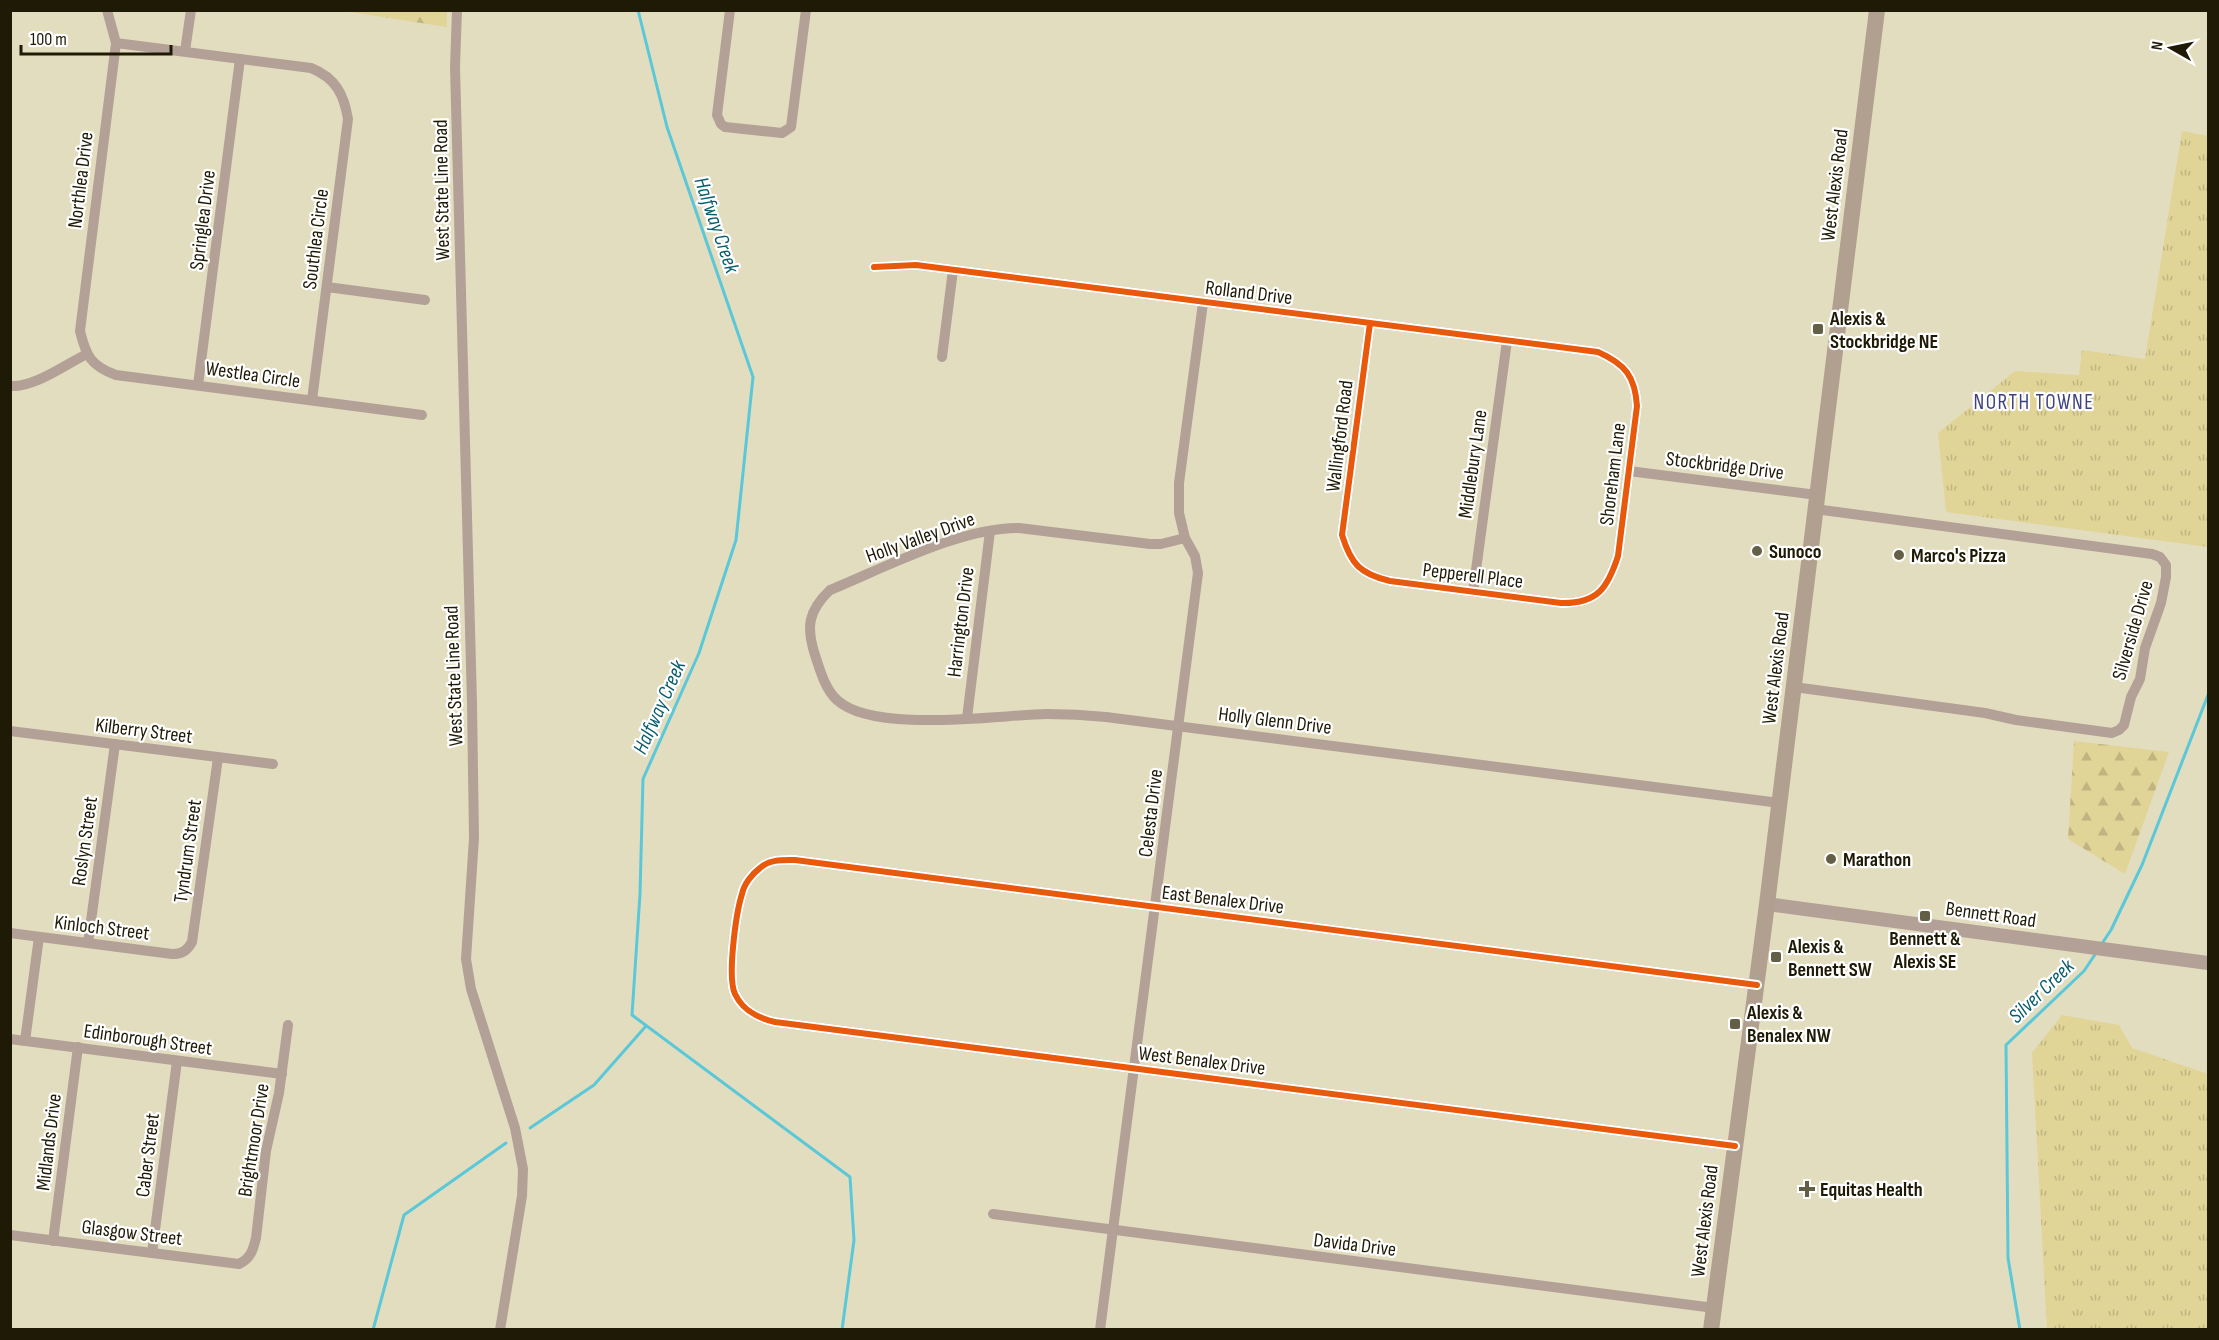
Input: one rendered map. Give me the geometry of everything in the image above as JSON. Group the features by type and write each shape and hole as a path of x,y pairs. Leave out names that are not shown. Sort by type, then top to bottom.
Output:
{"main road":[{"name":"West Alexis Road","path":"1711,1329 1780,803 1877,10"}],"street":[{"name":"Northlea Drive","path":"87,354 80,331 81,314 116,43 107,10"},
{"path":"186,51 191,10"},
{"name":"West State Line Road","path":"457,10 455,67 474,815 466,959 471,989 515,1128 523,1169 522,1196 500,1329"},
{"path":"730,10 717,115 725,127 782,133 791,127 807,10"},
{"path":"116,43 240,59"},
{"name":"Southlea Circle","path":"240,59 311,68 336,85 345,101 348,119 312,400"},
{"name":"Springlea Drive","path":"198,385 240,59"},
{"name":"Rolland Drive","path":"874,267 916,265 1598,352 1617,362"},
{"path":"942,357 953,270"},
{"path":"327,287 425,300"},
{"name":"Celesta Drive","path":"1100,1329 1198,573 1195,556 1185,538 1179,513 1179,483 1203,303"},
{"name":"Wallingford Road","path":"1348,553 1342,535 1370,323"},
{"name":"Middlebury Lane","path":"1473,592 1507,341"},
{"path":"10,386 24,386 87,354"},
{"name":"Westlea Circle","path":"87,354 94,364 116,375 422,415"},
{"name":"Shoreham Lane","path":"1601,592 1612,574 1618,556 1636,406 1636,388 1629,373 1617,362"},
{"name":"Stockbridge Drive","path":"1629,471 1816,502"},
{"name":"Silverside Drive","path":"1794,687 2112,733 2119,730 2127,717 2131,697 2140,679 2145,648 2161,603 2166,577 2166,565 2160,557 2152,554 1816,502"},
{"name":"Holly Valley Drive","path":"809,637 813,610 819,600 830,590 948,542 1001,528 1019,528 1150,544 1161,544 1185,538"},
{"name":"Harrington Drive","path":"967,718 990,531"},
{"name":"Pepperell Place","path":"1348,553 1363,572 1374,577 1473,592 1573,603 1601,592"},
{"name":"Holly Glenn Drive","path":"809,637 826,684 836,700 855,712 879,718 934,719 1080,715 1780,803"},
{"path":"10,743 11,731"},
{"name":"Kilberry Street","path":"11,731 273,764"},
{"name":"Roslyn Street","path":"88,943 115,744"},
{"name":"Tyndrum Street","path":"188,949 192,942 218,758"},
{"name":"East Benalex Drive","path":"735,935 741,895 745,885 760,867 782,860 1757,985"},
{"name":"Bennett Road","path":"1767,904 2208,963"},
{"name":"Kinloch Street","path":"10,933 172,954 181,954 188,949"},
{"name":"West Benalex Drive","path":"735,935 731,981 734,993 741,1005 761,1019 1735,1146"},
{"path":"25,1041 39,937"},
{"name":"Brightmoor Drive","path":"247,1260 256,1238 266,1151 282,1074 288,1025"},
{"name":"Edinborough Street","path":"10,1039 282,1074"},
{"name":"Midlands Drive","path":"53,1241 78,1047"},
{"name":"Caber Street","path":"152,1253 177,1061"},
{"name":"Davida Drive","path":"993,1214 1714,1308"},
{"name":"Glasgow Street","path":"10,1235 239,1264 247,1260"}],"green space":[{"path":"343,11 447,11 447,27"},
{"path":"2182,131 2208,136 2208,547 1946,512 1938,433 2015,371 2079,375 2082,350 2145,359"},
{"path":"2074,741 2169,752 2125,874 2068,839"},
{"path":"2062,1015 2119,1025 2132,1048 2208,1074 2208,1329 2047,1329 2032,1053"}],"waterway":[{"name":"Halfway Creek","path":"638,10 667,127 753,377 736,540 699,653 643,779 640,894 632,1015 850,1177 854,1240 842,1330"},
{"name":"Silver Creek","path":"2101,945 2111,930 2142,865 2208,695"},
{"name":"Silver Creek","path":"2020,1330 2008,1258 2006,1045 2084,971 2096,953"},
{"path":"530,1128 594,1085 646,1026"},
{"path":"373,1330 404,1215 506,1143"}],"cycle path":[{"path":"874,267 916,265 1598,352 1615,361 1627,372 1634,387 1637,406 1618,556 1610,577 1600,592 1593,597 1574,603 1561,603 1390,581 1371,575 1358,566 1349,553 1342,535 1370,323"},
{"path":"1735,1146 775,1022 752,1013 742,1005 735,994 732,974 735,930 743,890 751,876 768,863 795,860 1757,985"}],"place":[{"name":"Alexis & Stockbridge NE","path":"1818,329"},
{"name":"Sunoco","path":"1757,551"},
{"name":"Marco's Pizza","path":"1899,555"},
{"name":"Marathon","path":"1831,859"},
{"name":"Bennett & Alexis SE","path":"1925,916"},
{"name":"Alexis & Bennett SW","path":"1776,957"},
{"name":"Alexis & Benalex NW","path":"1735,1024"},
{"name":"Equitas Health","path":"1807,1189"}],"district":[{"name":"NORTH TOWNE","path":"2034,402"}]}
